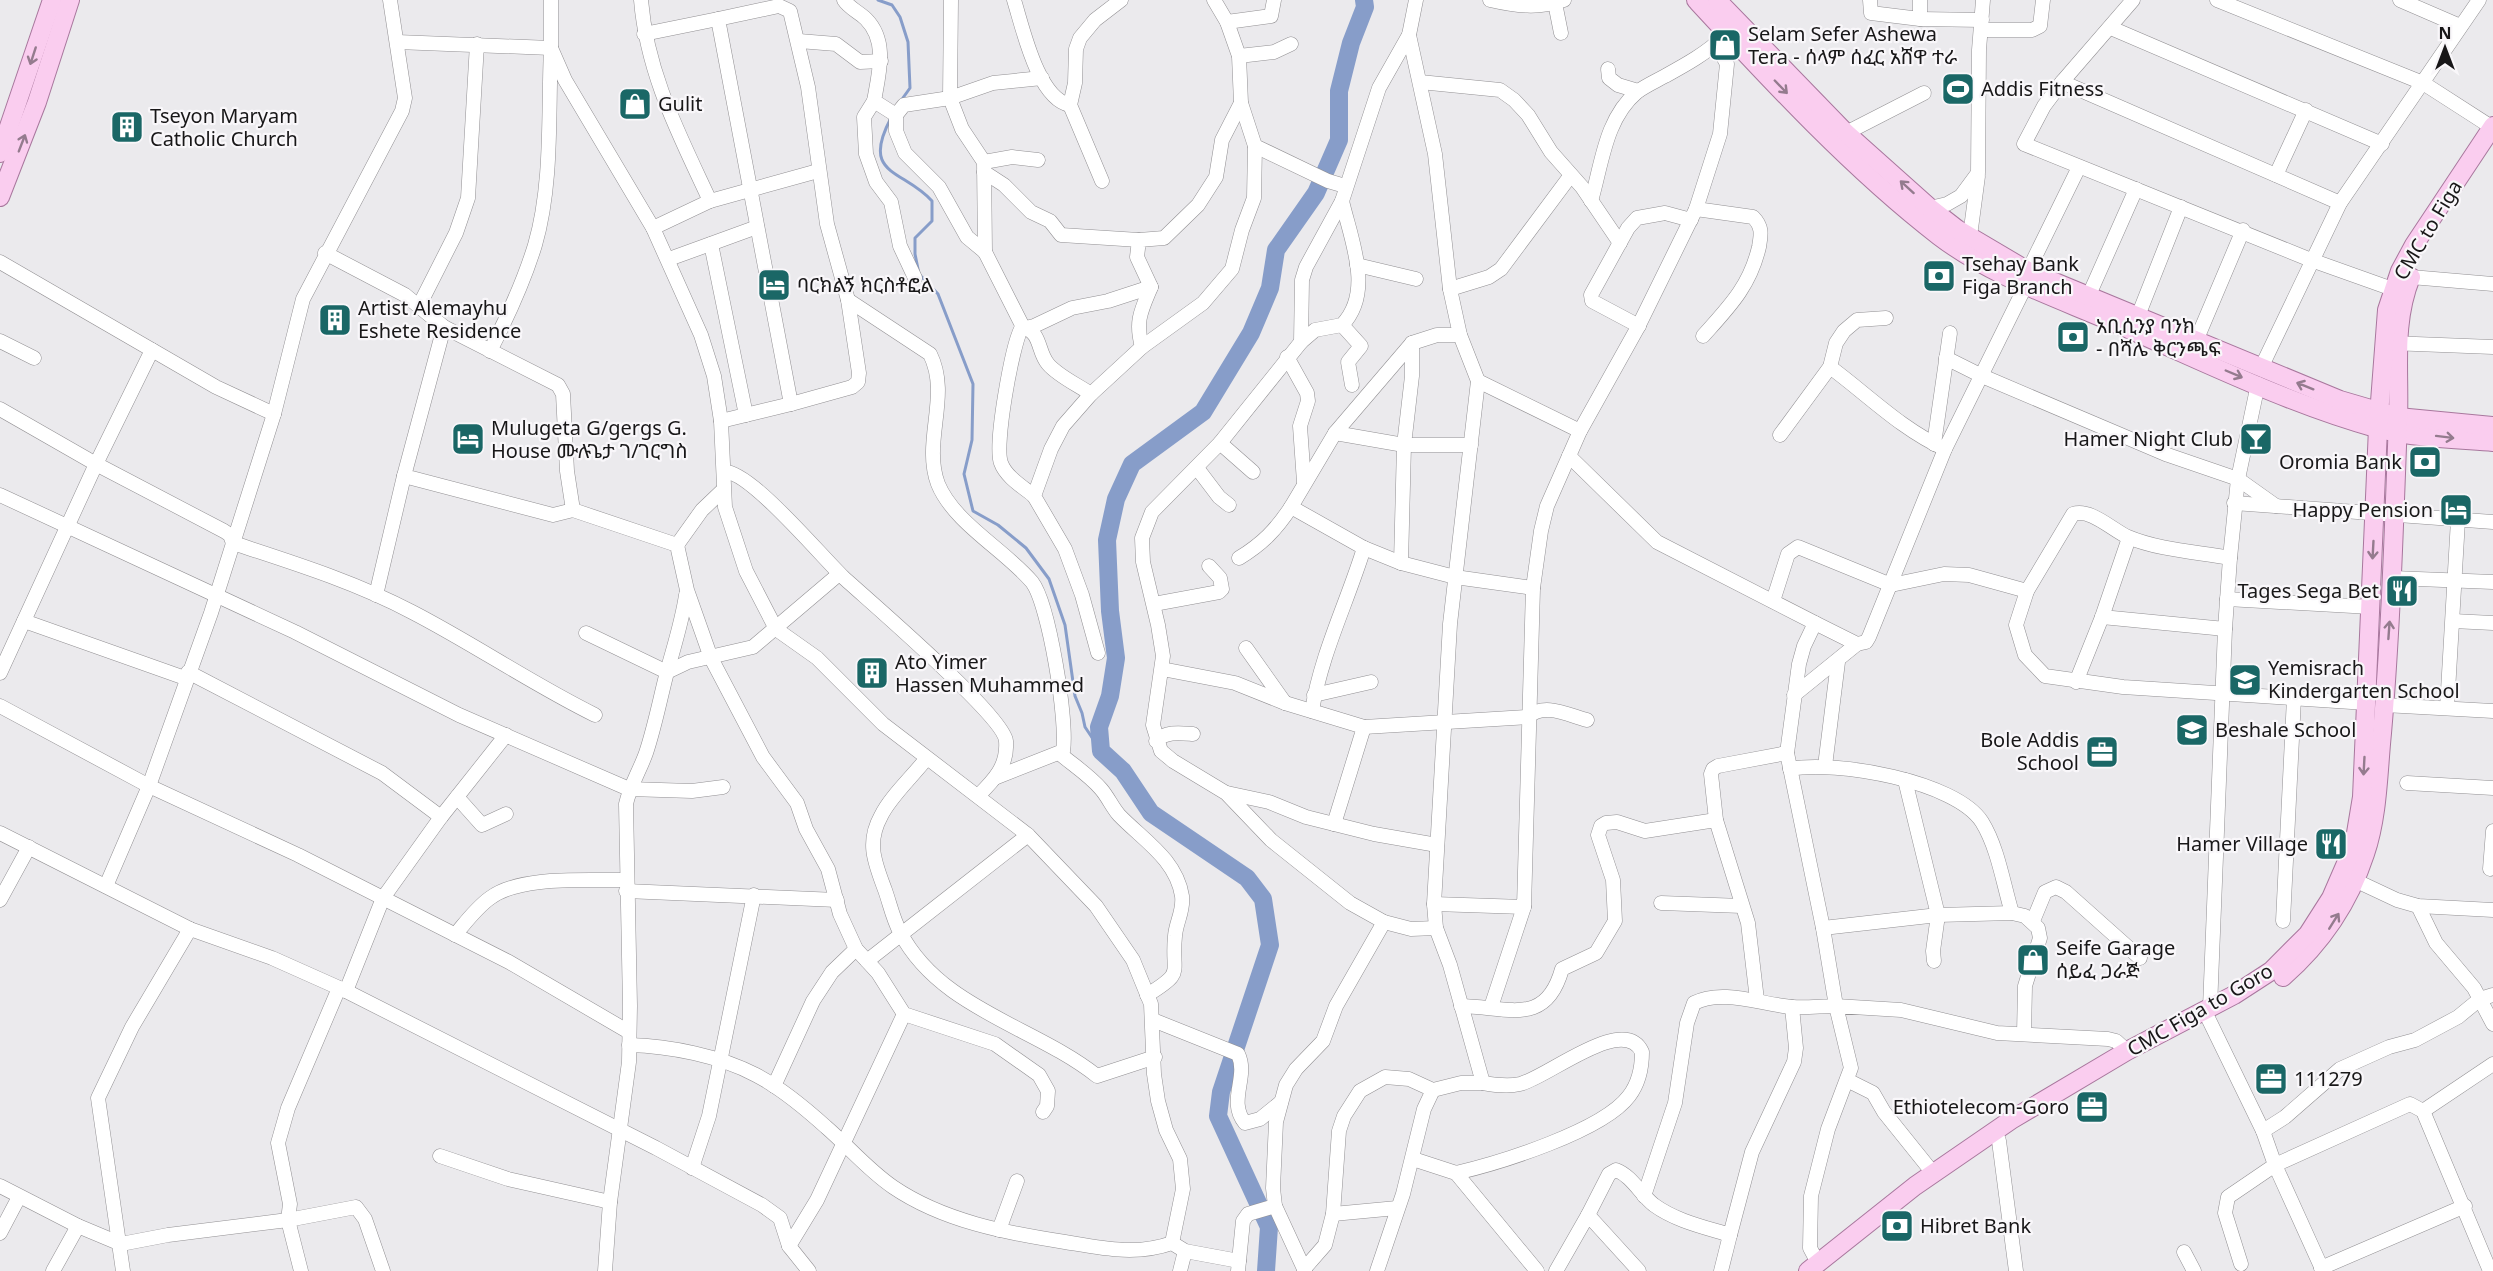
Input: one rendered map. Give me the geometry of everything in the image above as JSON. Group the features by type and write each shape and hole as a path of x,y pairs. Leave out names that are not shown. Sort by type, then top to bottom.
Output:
{"main road":[{"path":"0,153 52,0"},
{"path":"0,197 38,102 70,0"},
{"path":"1696,0 1721,38 1906,209 1952,245 1995,272 2089,295 2196,341 2259,376 2340,400 2379,421"},
{"path":"1718,0 1846,133 1930,208 2027,278 2259,376 2379,421 2493,442"},
{"path":"20,96 38,102"},
{"name":"CMC to Figa","path":"2402,282 2414,245 2493,127"},
{"path":"2377,674 2371,607 2381,382 2402,282 2493,149"},
{"path":"2377,674 2392,578 2398,424 2390,343"},
{"path":"2340,400 2359,398 2381,382"},
{"path":"2398,424 2493,426"},
{"name":"CMC Figa to Goro","path":"1816,1268 1933,1173 1998,1136 2127,1051 2215,1013 2284,960 2349,878 2371,833 2377,674"},
{"path":"1816,1268 1858,1243 1998,1136 2215,1013"}],"street":[{"path":"106,886 149,786 211,613 274,414 298,312 325,253 398,123 405,98 390,0"},
{"path":"490,351 535,244 545,186 551,0"},
{"path":"641,0 648,55 672,119 710,201"},
{"path":"734,0 734,14"},
{"path":"844,0 873,27 878,38 885,108 905,153 939,188 967,237 985,252 1023,327 1033,331 1040,342 1043,358 1051,367 1091,394"},
{"path":"951,0 950,98 962,129 984,167 1031,212 1050,221 1061,235 1139,240 1164,238 1198,205 1216,177 1222,141 1241,104"},
{"path":"1014,0 1042,78 1050,93 1060,103 1070,105"},
{"path":"1102,181 1070,105 1075,83 1076,49 1080,38 1095,20 1121,0"},
{"path":"1034,496 1059,433 1091,394 1142,346 1203,303 1232,269 1254,198 1255,146 1241,104 1239,56 1227,22 1214,0"},
{"path":"1227,22 1271,16 1274,0"},
{"path":"1301,342 1302,280 1306,267 1342,201 1345,186 1369,123 1379,88 1409,35 1416,0"},
{"path":"1490,0 1527,6 1559,2 1561,33"},
{"path":"1870,0 1871,13 2032,30 2040,26 2043,0"},
{"path":"1920,0 1920,19"},
{"path":"1970,236 1978,173 1979,50 1983,0"},
{"path":"2133,0 2062,82 2044,106 2024,144 2242,230 2311,260 2402,282 2493,284"},
{"path":"2401,0 2460,26"},
{"path":"2464,1206 2322,1269 2275,1165 2215,1013 2224,629 2234,503 2259,376 2311,260 2340,203 2479,0"},
{"path":"2227,2 2423,83 2493,127"},
{"path":"644,34 734,14 786,7 790,11 799,41 826,224 848,300 858,382 852,387 821,398 721,421"},
{"path":"718,19 791,404"},
{"path":"2111,28 2382,144"},
{"path":"1409,35 1435,154 1450,289 1460,335 1478,381 1455,577 1434,904 1436,928 1450,965 1483,1083"},
{"path":"1491,1007 1524,907 1533,588 1536,556 1547,506 1580,431 1639,326 1694,214 1720,134 1727,64 1721,38 1638,91 1614,121 1591,201"},
{"path":"799,41 836,44 860,62 881,61"},
{"path":"397,42 551,48"},
{"path":"419,306 456,233 468,198 477,44"},
{"path":"1239,56 1274,52 1290,44"},
{"path":"551,48 565,80 653,228 701,335 714,376 721,421 725,472 723,490 732,534 746,571 777,629 817,658 883,724 1028,835 1096,906 1133,960 1148,995 1153,1020 1154,1074 1158,1101 1166,1130 1180,1159 1183,1190 1172,1243"},
{"path":"1608,69 1609,78 1618,85 1638,91"},
{"path":"915,278 900,246 891,202 876,182 866,154 864,117 885,108 950,98 993,83 1042,78"},
{"path":"1420,82 1500,90 1528,115 1551,152 1591,201 1620,243"},
{"path":"2062,82 2340,203"},
{"path":"1846,133 1924,93"},
{"path":"2276,175 2306,110"},
{"path":"1255,146 1323,179 1345,186"},
{"path":"984,167 1012,157 1038,160"},
{"path":"984,167 985,252"},
{"path":"1794,695 1838,662 1857,644 1866,642 1869,637 1892,585 1939,446 1982,376 2079,167"},
{"path":"653,228 710,201 818,171"},
{"path":"1930,208 1947,204 1961,196 1978,173"},
{"path":"1450,289 1489,277 1501,268 1571,175"},
{"path":"2089,295 2136,189"},
{"path":"1342,201 1357,265 1360,292 1357,306 1342,325 1315,330 1301,342 1220,443 1152,512 1146,524 1142,538 1143,562 1161,641 1162,669 1153,725 1156,741 1161,751 1173,761 1226,793 1271,840 1350,903 1384,922 1411,929 1436,928"},
{"path":"2138,316 2181,207"},
{"path":"1639,326 1592,301 1591,295 1637,218 1665,213 1754,217 1760,224 1761,235 1748,281 1703,336"},
{"path":"669,260 757,227"},
{"path":"2196,341 2242,230"},
{"path":"1139,240 1137,256 1151,287 1138,318 1137,327 1142,346"},
{"path":"711,244 746,415"},
{"path":"325,253 405,295 444,327 558,385 563,394 567,471 573,510"},
{"path":"0,262 216,387 274,414"},
{"path":"1357,265 1416,279"},
{"path":"1023,327 1034,326 1072,308 1108,301 1151,287"},
{"path":"848,300 924,349 936,366 939,384 933,448 934,468 939,486 966,523 1005,556 1033,584 1040,597 1059,692 1064,747 1059,753 1043,757 997,777"},
{"path":"1780,435 1830,367 1836,343 1851,325 1857,320 1886,318"},
{"path":"1342,325 1361,346 1348,362 1352,385"},
{"path":"376,595 404,476 444,327"},
{"path":"1023,327 1017,336 1005,397 999,453 1001,463 1007,473 1034,496 1065,549 1082,595 1098,653"},
{"path":"1939,446 1950,333"},
{"path":"1239,558 1263,543 1276,531 1335,433 1412,344 1437,335 1460,335"},
{"path":"0,341 34,358"},
{"path":"2390,343 2493,347"},
{"path":"1401,563 1404,445 1412,376 1412,344"},
{"path":"0,673 66,527 152,350"},
{"path":"1287,357 1307,393 1308,401 1300,426 1304,482"},
{"path":"1946,358 1982,376 2168,455 2238,480 2276,506"},
{"path":"1830,367 1871,397 1901,424 1939,446"},
{"path":"1478,381 1580,431"},
{"path":"0,409 96,465 224,531 230,535 233,543"},
{"path":"1335,433 1404,445 1471,445"},
{"path":"1220,443 1253,472"},
{"path":"1569,456 1657,542 1857,644"},
{"path":"1197,468 1219,497 1229,505"},
{"path":"725,472 733,472 743,478 839,574 974,698 1003,732 1006,751 1004,764 997,777 978,796"},
{"path":"404,476 553,515 573,510 677,544"},
{"path":"723,490 702,510 677,544 687,590 711,658 763,757 796,803 806,829 828,869 848,935 904,1014 973,1035 1007,1052 1039,1075 1046,1084 1048,1098 1043,1112"},
{"path":"0,495 295,632 459,715 629,789 692,791 723,787"},
{"path":"2234,503 2493,522"},
{"path":"1291,507 1364,548 1401,563 1455,577 1533,588"},
{"path":"2230,558 2164,547 2129,538 2084,513 2073,514 2027,591 2016,625 2025,655 2045,676 2076,682 2222,695 2493,711"},
{"path":"2447,708 2458,520"},
{"path":"2076,682 2102,617 2129,538"},
{"path":"233,543 333,576 412,612 556,696 595,715"},
{"path":"1773,601 1788,554 1798,547 1892,585 1944,574 1969,575 2027,591"},
{"path":"1312,711 1326,649 1352,588 1364,548"},
{"path":"1154,604 1219,592 1222,589 1220,578 1209,566"},
{"path":"667,672 688,662 753,647 777,629 839,574"},
{"path":"2392,578 2493,582"},
{"path":"605,1271 610,1202 629,1038 626,804 629,789 638,777 655,724 680,628 687,590"},
{"path":"2227,599 2371,607"},
{"path":"2102,617 2224,629"},
{"path":"24,621 187,675 382,773 441,817"},
{"path":"2453,621 2493,623"},
{"path":"1815,623 1804,646 1794,695 1787,753 1823,928 1836,1006 1851,1068 1828,1129 1811,1196 1810,1248 1816,1268"},
{"path":"586,633 667,672"},
{"path":"1246,648 1285,703"},
{"path":"1825,766 1838,662"},
{"path":"1162,669 1235,684 1285,703 1364,727 1528,717 1535,711 1544,709 1587,720"},
{"path":"1314,695 1371,682"},
{"path":"2283,921 2294,698"},
{"path":"0,706 149,786 383,898 547,982 629,1038 755,1074 774,1086 842,1142 877,1175 914,1200 961,1219 999,1230 1114,1250 1133,1251 1172,1243 1185,1251 1238,1266 1243,1221 1248,1214 1270,1208"},
{"path":"1334,824 1364,727"},
{"path":"1156,741 1162,735 1177,732 1193,734"},
{"path":"301,1271 288,1220 290,1204 278,1143 281,1125 383,898 441,817 506,735"},
{"path":"1059,753 1094,782 1117,813 1153,845 1167,861 1180,890 1182,914 1175,933 1175,973 1172,978 1148,995"},
{"path":"1756,1000 1748,923 1716,820 1711,774 1713,769 1787,753"},
{"path":"926,759 881,815 871,848 891,912 901,935 922,964 954,994 1064,1052 1097,1076 1155,1057"},
{"path":"1790,769 1825,766 1856,769 1905,780 1968,805 1982,821 1991,840 2012,913"},
{"path":"1905,780 1938,915 1932,951 1934,961"},
{"path":"2407,783 2493,788"},
{"path":"1226,793 1269,802 1306,817 1374,834 1437,845"},
{"path":"457,797 482,825 507,814"},
{"path":"1461,1006 1520,1010 1546,1002 1554,993 1562,969 1596,953 1615,921 1616,905 1613,880 1598,835 1601,826 1617,822 1645,831 1716,820"},
{"path":"2490,869 2493,831"},
{"path":"0,833 190,929 272,958 343,990 692,1168 780,1218 789,1246 809,1271"},
{"path":"867,961 1028,835"},
{"path":"0,900 29,847"},
{"path":"2349,878 2418,906 2493,910"},
{"path":"455,935 480,906 504,891 546,883 837,900"},
{"path":"2033,921 2045,892 2056,887 2066,892 2140,958"},
{"path":"692,1168 709,1116 754,895"},
{"path":"1661,903 1742,906"},
{"path":"1434,904 1524,907"},
{"path":"2418,906 2436,943 2487,997 2493,1024"},
{"path":"1823,928 1938,915 2012,913 2025,916 2038,928 2040,938 2025,986 2024,1034"},
{"path":"1384,922 1336,1006 1323,1041 1296,1069 1286,1085 1281,1102 1274,1136 1270,1208 1304,1270 1325,1245 1333,1214 1339,1131 1344,1116 1360,1091 1385,1077 1409,1079 1433,1090 1461,1083 1519,1085 1537,1078 1603,1041 1616,1039 1633,1042 1642,1052 1642,1067 1634,1088 1618,1107 1564,1138 1492,1164 1456,1173"},
{"path":"123,1271 121,1244 98,1098 132,1027 190,929"},
{"path":"774,1086 813,1001 832,972 856,949"},
{"path":"2263,1131 2286,1117 2340,1069 2389,1047 2415,1040 2458,1017 2487,997"},
{"path":"1644,1196 1675,1103 1687,1023 1694,1003 1703,998 1756,1000 1792,1007 1836,1006 1901,1010 1997,1033 2109,1039 2116,1041 2127,1051"},
{"path":"1721,1271 1752,1152 1794,1062 1792,1007"},
{"path":"789,1246 817,1200 842,1142 904,1014"},
{"path":"1153,1020 1238,1054 1241,1075 1237,1108 1245,1123 1260,1119 1281,1102"},
{"path":"2423,1111 2493,1064"},
{"path":"1847,1080 1873,1093 1884,1112 1933,1173"},
{"path":"1377,1271 1413,1159 1424,1109 1433,1090"},
{"path":"2241,1264 2225,1213 2228,1197 2275,1165 2410,1104 2423,1111 2490,1271"},
{"path":"1998,1136 2016,1271"},
{"path":"440,1156 508,1179 610,1202"},
{"path":"1413,1159 1456,1173 1471,1188 1531,1269"},
{"path":"1556,1271 1612,1171 1625,1175 1644,1196 1676,1217 1730,1235"},
{"path":"999,1230 1017,1181"},
{"path":"0,1186 78,1227 121,1244 168,1235 288,1220 356,1206 362,1211 382,1271"},
{"path":"0,1233 19,1197"},
{"path":"1333,1214 1397,1208"},
{"path":"1588,1215 1639,1271"},
{"path":"53,1271 78,1227"},
{"path":"1180,1271 1185,1251"},
{"path":"2184,1252 2193,1271"}],"waterway":[{"path":"878,0 892,5 900,17 908,42 910,88 900,102"},
{"path":"1266,1271 1269,1227 1218,1116 1221,1092 1270,945 1263,899 1247,878 1151,813 1123,771 1101,751 1099,727 1110,696 1116,658 1110,611 1107,540 1116,499 1132,464 1203,412 1251,333 1270,288 1276,250 1316,193 1339,140 1339,91 1351,43 1365,7 1364,0"},
{"path":"891,118 880,151 883,161 889,169 932,201 932,221 915,238 919,274 938,294 973,384 972,440 964,474 973,511 998,525 1026,548 1049,579 1065,625 1075,696 1085,727 1101,751"}],"place":[{"name":"Selam Sefer Ashewa Tera - ሰላም ሰፈር አሸዋ ተራ","path":"1725,45"},
{"name":"Addis Fitness","path":"1958,89"},
{"name":"Gulit","path":"635,104"},
{"name":"Tseyon Maryam Catholic Church","path":"127,127"},
{"name":"Tsehay Bank Figa Branch","path":"1939,276"},
{"name":"ባርክልኝ ክርስቶፎል","path":"774,285"},
{"name":"Artist Alemayhu Eshete Residence","path":"335,320"},
{"name":"አቢሲንያ ባንክ - በሻሌ ቅርንጫፍ","path":"2073,337"},
{"name":"Mulugeta G/gergs G. House ሙሉጌታ ገ/ገርግስ","path":"468,439"},
{"name":"Hamer Night Club","path":"2256,439"},
{"name":"Oromia Bank","path":"2425,462"},
{"name":"Happy Pension","path":"2456,510"},
{"name":"Tages Sega Bet","path":"2402,591"},
{"name":"Ato Yimer Hassen Muhammed","path":"872,673"},
{"name":"Yemisrach Kindergarten School","path":"2245,680"},
{"name":"Beshale School","path":"2192,730"},
{"name":"Bole Addis School","path":"2102,752"},
{"name":"Hamer Village","path":"2331,844"},
{"name":"Seife Garage ሰይፈ ጋራጅ","path":"2033,960"},
{"name":"111279","path":"2271,1079"},
{"name":"Ethiotelecom-Goro","path":"2092,1107"},
{"name":"Hibret Bank","path":"1897,1226"}]}
